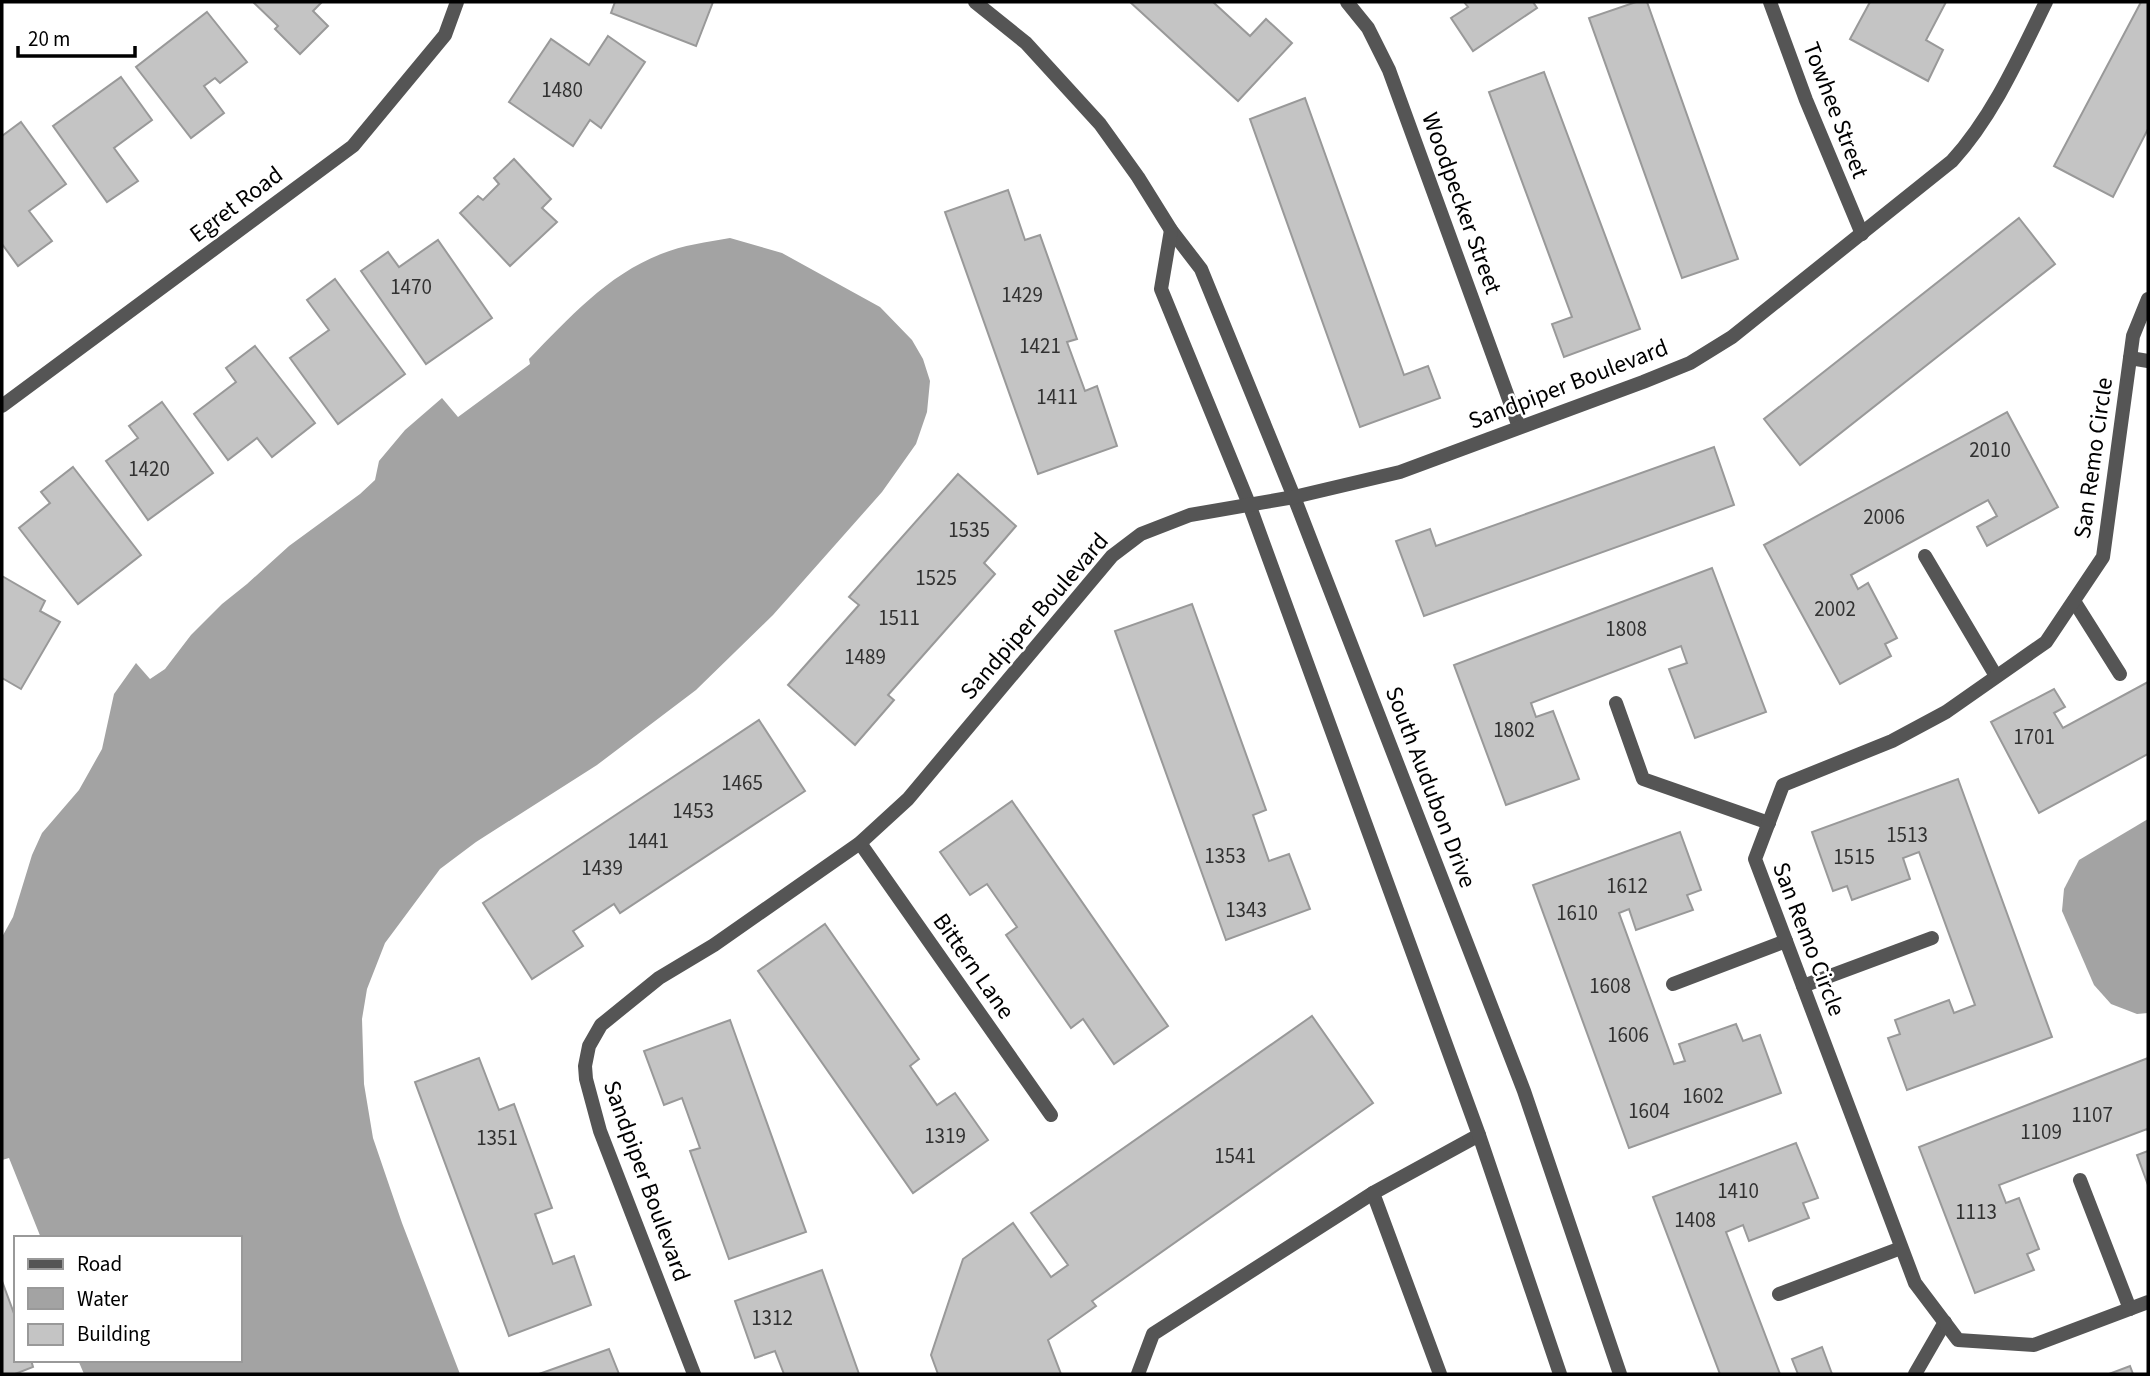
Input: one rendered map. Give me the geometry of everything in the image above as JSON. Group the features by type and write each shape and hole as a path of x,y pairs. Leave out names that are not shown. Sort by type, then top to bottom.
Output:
{"street":[{"name":"Egret Road","path":"2,406 353,146 445,35 457,2"},
{"name":"South Audubon Drive","path":"975,2 1026,43 1100,124 1171,230 1201,269 1294,497 1524,1091 1620,1374"},
{"name":"Woodpecker Street","path":"1348,2 1368,28 1389,70 1519,427"},
{"name":"Towhee Street","path":"1770,2 1806,100 1862,234"},
{"name":"Sandpiper Boulevard","path":"694,1374 600,1131 586,1079 585,1066 589,1045 601,1025 659,978 714,945 860,844 908,799 1112,555 1141,534 1205,511 1294,497 1400,472 1690,363 1732,337 1929,181 1970,142 1999,94 2046,2"},
{"path":"1171,230 1161,289 1249,504 1479,1135 1560,1374"},
{"name":"San Remo Circle","path":"2148,299 2133,336 2103,557 2046,642 1946,712 1892,741 1783,785 1755,859 1915,1283 1958,1340 2034,1345 2148,1302"},
{"path":"2130,358 2148,361"},
{"path":"1925,556 1997,676"},
{"path":"2074,601 2120,674"},
{"path":"1616,703 1643,779 1769,823"},
{"name":"Bittern Lane","path":"860,844 1051,1115"},
{"path":"1803,986 1932,938"},
{"path":"1673,984 1786,941"},
{"path":"1138,1374 1153,1334 1373,1193 1479,1135"},
{"path":"2080,1180 2130,1309"},
{"path":"1373,1193 1440,1374"},
{"path":"1779,1294 1901,1248"},
{"path":"1914,1374 1945,1322"}],"water":[{"path":"730,238 782,253 880,307 912,340 923,359 930,381 927,412 916,444 882,492 773,615 696,690 597,765 476,842 440,869 385,943 367,989 362,1019 364,1084 373,1138 402,1223 460,1374 84,1374 79,1362 242,1362 242,1236 40,1236 9,1158 2,1160 2,937 13,917 32,855 42,833 79,790 102,749 114,694 136,663 150,679 165,669 191,635 222,604 289,546 360,494 375,480 379,461 405,430 442,398 458,417 530,364 529,359 589,299 606,286 641,263 695,244"},
{"path":"2148,819 2148,1013 2137,1014 2111,1004 2094,985 2062,911 2064,889 2079,860"}],"building":[{"path":"253,2 322,2 313,11 328,26 300,54 275,29 278,26"},
{"path":"615,2 713,2 696,46 611,13"},
{"path":"1130,2 1213,2 1250,36 1266,19 1292,43 1238,101"},
{"path":"1464,2 1533,2 1537,8 1473,51 1451,18 1468,7"},
{"path":"1636,2 1647,2 1738,259 1682,278 1589,18"},
{"path":"1870,2 1946,2 1926,40 1943,50 1928,81 1850,39"},
{"path":"2141,2 2148,2 2148,129 2113,197 2054,166"},
{"path":"207,12 247,62 220,83 215,78 204,86 224,113 191,138 136,67"},
{"path":"608,36 645,62 601,128 590,120 573,146 509,102 551,39 589,65"},
{"path":"1544,72 1640,329 1564,357 1552,324 1572,317 1489,92"},
{"path":"121,77 152,120 114,148 138,181 107,202 53,126"},
{"path":"1305,98 1404,375 1428,366 1440,398 1360,427 1250,119"},
{"path":"21,122 66,184 29,211 52,241 18,266 2,244 2,136"},
{"path":"514,159 551,199 542,208 557,222 510,266 460,213 478,196 483,200 499,184 494,178"},
{"path":"1008,190 1025,240 1040,235 1077,339 1067,342 1085,391 1097,386 1117,446 1038,474 945,212"},
{"path":"2019,218 2055,264 1800,465 1764,419"},
{"path":"438,240 492,318 426,364 361,271 388,252 399,267"},
{"path":"335,279 405,374 338,424 290,358 329,330 307,300"},
{"path":"255,346 315,423 272,457 257,438 228,460 194,414 236,382 226,368"},
{"path":"162,402 213,473 148,520 106,461 138,438 129,426"},
{"path":"2007,412 2058,507 1987,546 1977,527 1997,516 1988,500 1851,575 1858,589 1868,583 1897,638 1885,644 1891,656 1840,684 1764,545"},
{"path":"1714,447 1734,505 1424,616 1396,541 1430,529 1436,546"},
{"path":"73,467 141,555 78,604 19,528 50,503 41,492"},
{"path":"958,474 1016,526 984,563 995,574 888,695 894,700 855,745 788,685 859,605 849,597"},
{"path":"1712,568 1766,712 1695,738 1669,669 1687,663 1681,646 1531,703 1536,717 1553,711 1579,779 1506,805 1454,665"},
{"path":"2,576 45,601 40,611 60,622 21,689 2,678"},
{"path":"1192,604 1266,810 1253,815 1269,861 1289,854 1310,909 1226,940 1115,631"},
{"path":"2148,682 2148,754 2039,813 1991,722 2054,689 2065,707 2054,713 2063,728"},
{"path":"759,720 805,791 620,913 614,904 573,931 583,946 532,979 483,903"},
{"path":"1958,779 2052,1037 1907,1090 1888,1038 1900,1034 1895,1020 1949,1000 1954,1013 1975,1005 1919,852 1903,858 1910,879 1852,900 1847,886 1833,891 1812,832"},
{"path":"1012,801 1168,1026 1114,1064 1083,1019 1071,1028 1006,935 1017,927 987,884 970,895 940,852"},
{"path":"1680,832 1701,890 1687,895 1693,910 1636,930 1629,909 1619,913 1674,1064 1685,1061 1679,1044 1736,1024 1743,1041 1760,1035 1781,1093 1629,1148 1533,885"},
{"path":"825,924 919,1059 910,1066 937,1105 955,1093 988,1140 913,1193 758,971"},
{"path":"1312,1016 1373,1103 1092,1301 1096,1306 1048,1340 1061,1374 938,1374 931,1355 963,1259 1013,1223 1051,1277 1068,1265 1031,1213"},
{"path":"730,1020 806,1232 729,1259 690,1151 700,1148 682,1098 664,1105 644,1051"},
{"path":"479,1058 499,1110 514,1104 552,1208 535,1214 553,1264 574,1256 591,1305 509,1336 415,1082"},
{"path":"2148,1058 2148,1131 2147,1129 1999,1185 2006,1203 2019,1198 2039,1249 2027,1254 2034,1270 1975,1293 1919,1147"},
{"path":"1796,1143 1818,1198 1803,1203 1809,1218 1749,1241 1743,1225 1726,1232 1780,1374 1720,1374 1653,1197"},
{"path":"2148,1151 2148,1185 2137,1155"},
{"path":"822,1270 859,1374 784,1374 775,1351 755,1358 735,1301"},
{"path":"2,1281 14,1314 14,1362 32,1362 33,1367 15,1374 2,1374"},
{"path":"1822,1347 1832,1374 1798,1374 1792,1359"},
{"path":"609,1349 619,1374 539,1374"},
{"path":"2130,1366 2133,1374 2109,1374"}]}
